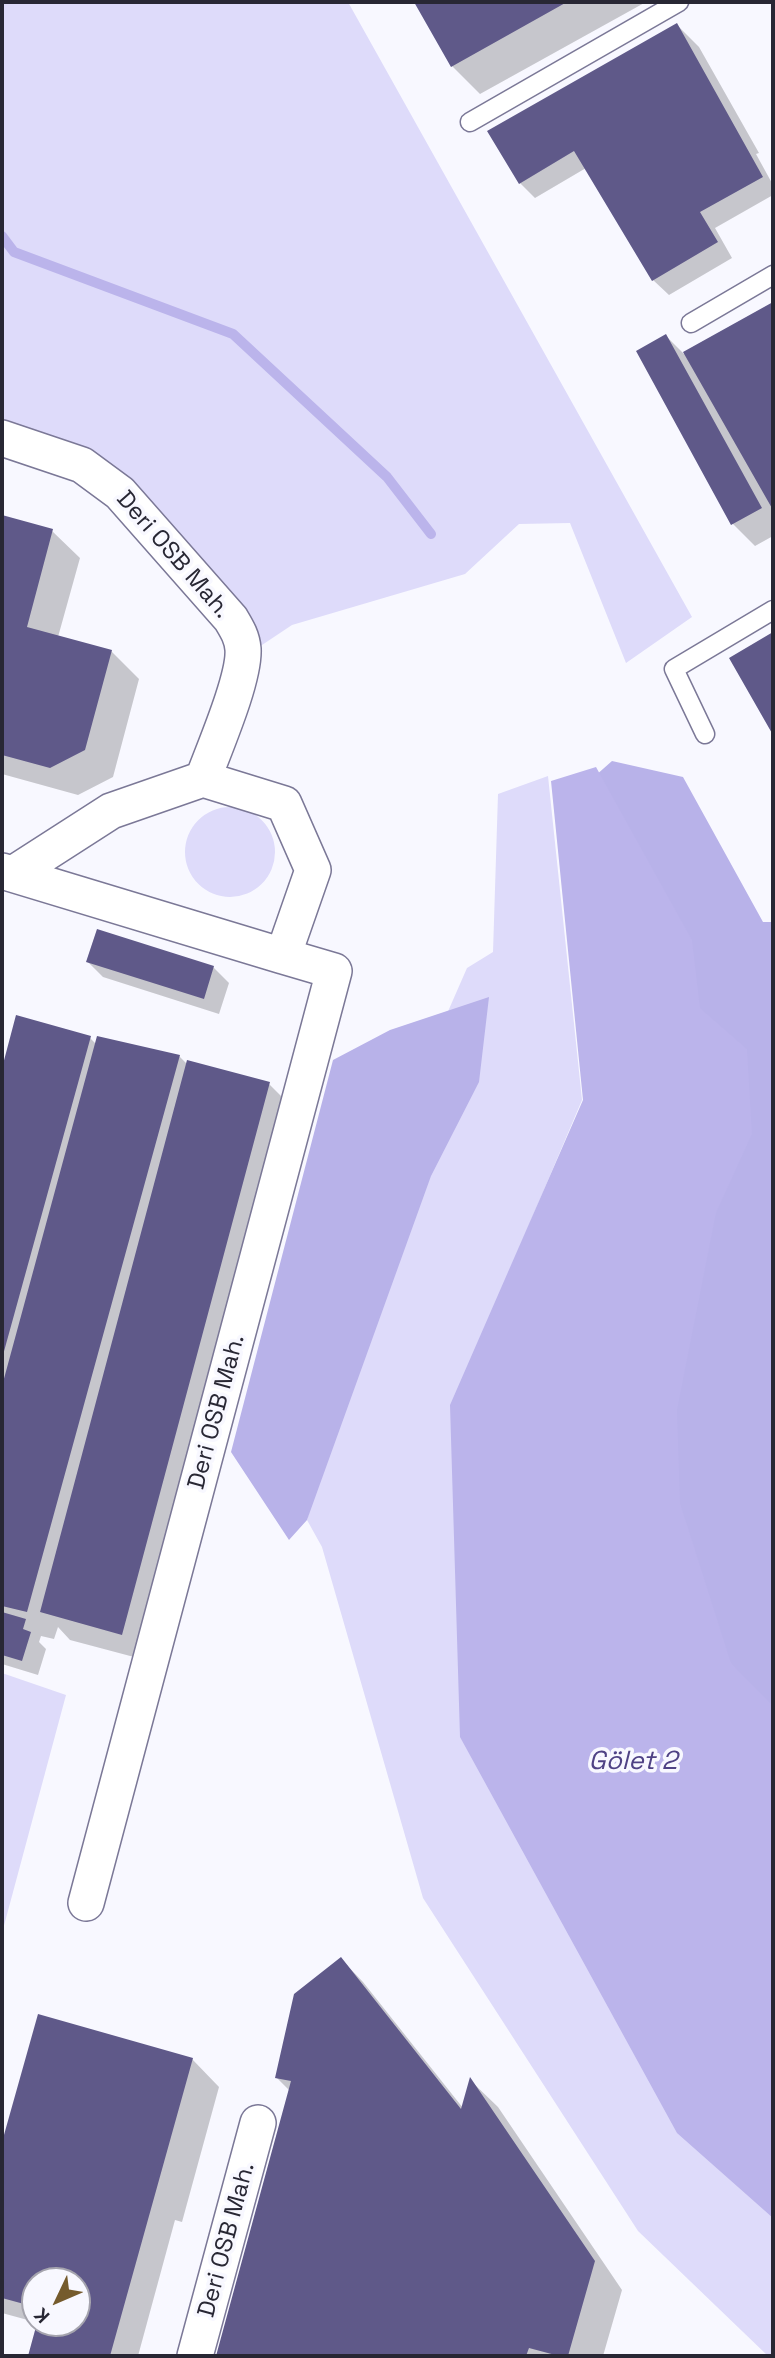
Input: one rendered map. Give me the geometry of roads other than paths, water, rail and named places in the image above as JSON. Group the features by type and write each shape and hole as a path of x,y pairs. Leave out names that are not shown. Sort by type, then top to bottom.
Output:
{"street":[{"name":"Deri OSB Mah.","path":"2,438 82,465 101,477 120,493 231,619 243,647 243,662 203,779"},
{"path":"203,779 284,804 313,870 283,956 7,872 111,811 203,779"},
{"name":"Deri OSB Mah.","path":"86,1903 334,971 283,956"},
{"name":"Deri OSB Mah.","path":"195,2356 258,2123"}],"lane":[{"path":"470,122 679,2"},
{"path":"691,323 773,275"},
{"path":"705,734 674,669 773,610"}],"water":[{"name":"Gölet 2","path":"596,767 692,940 700,1008 747,1049 752,1134 716,1213 677,1410 680,1503 731,1663 773,1706 773,2218 677,2133 460,1737 450,1405 583,1100 551,781"}],"waterway":[{"path":"2,236 14,252 233,334 387,477 431,534"}]}
